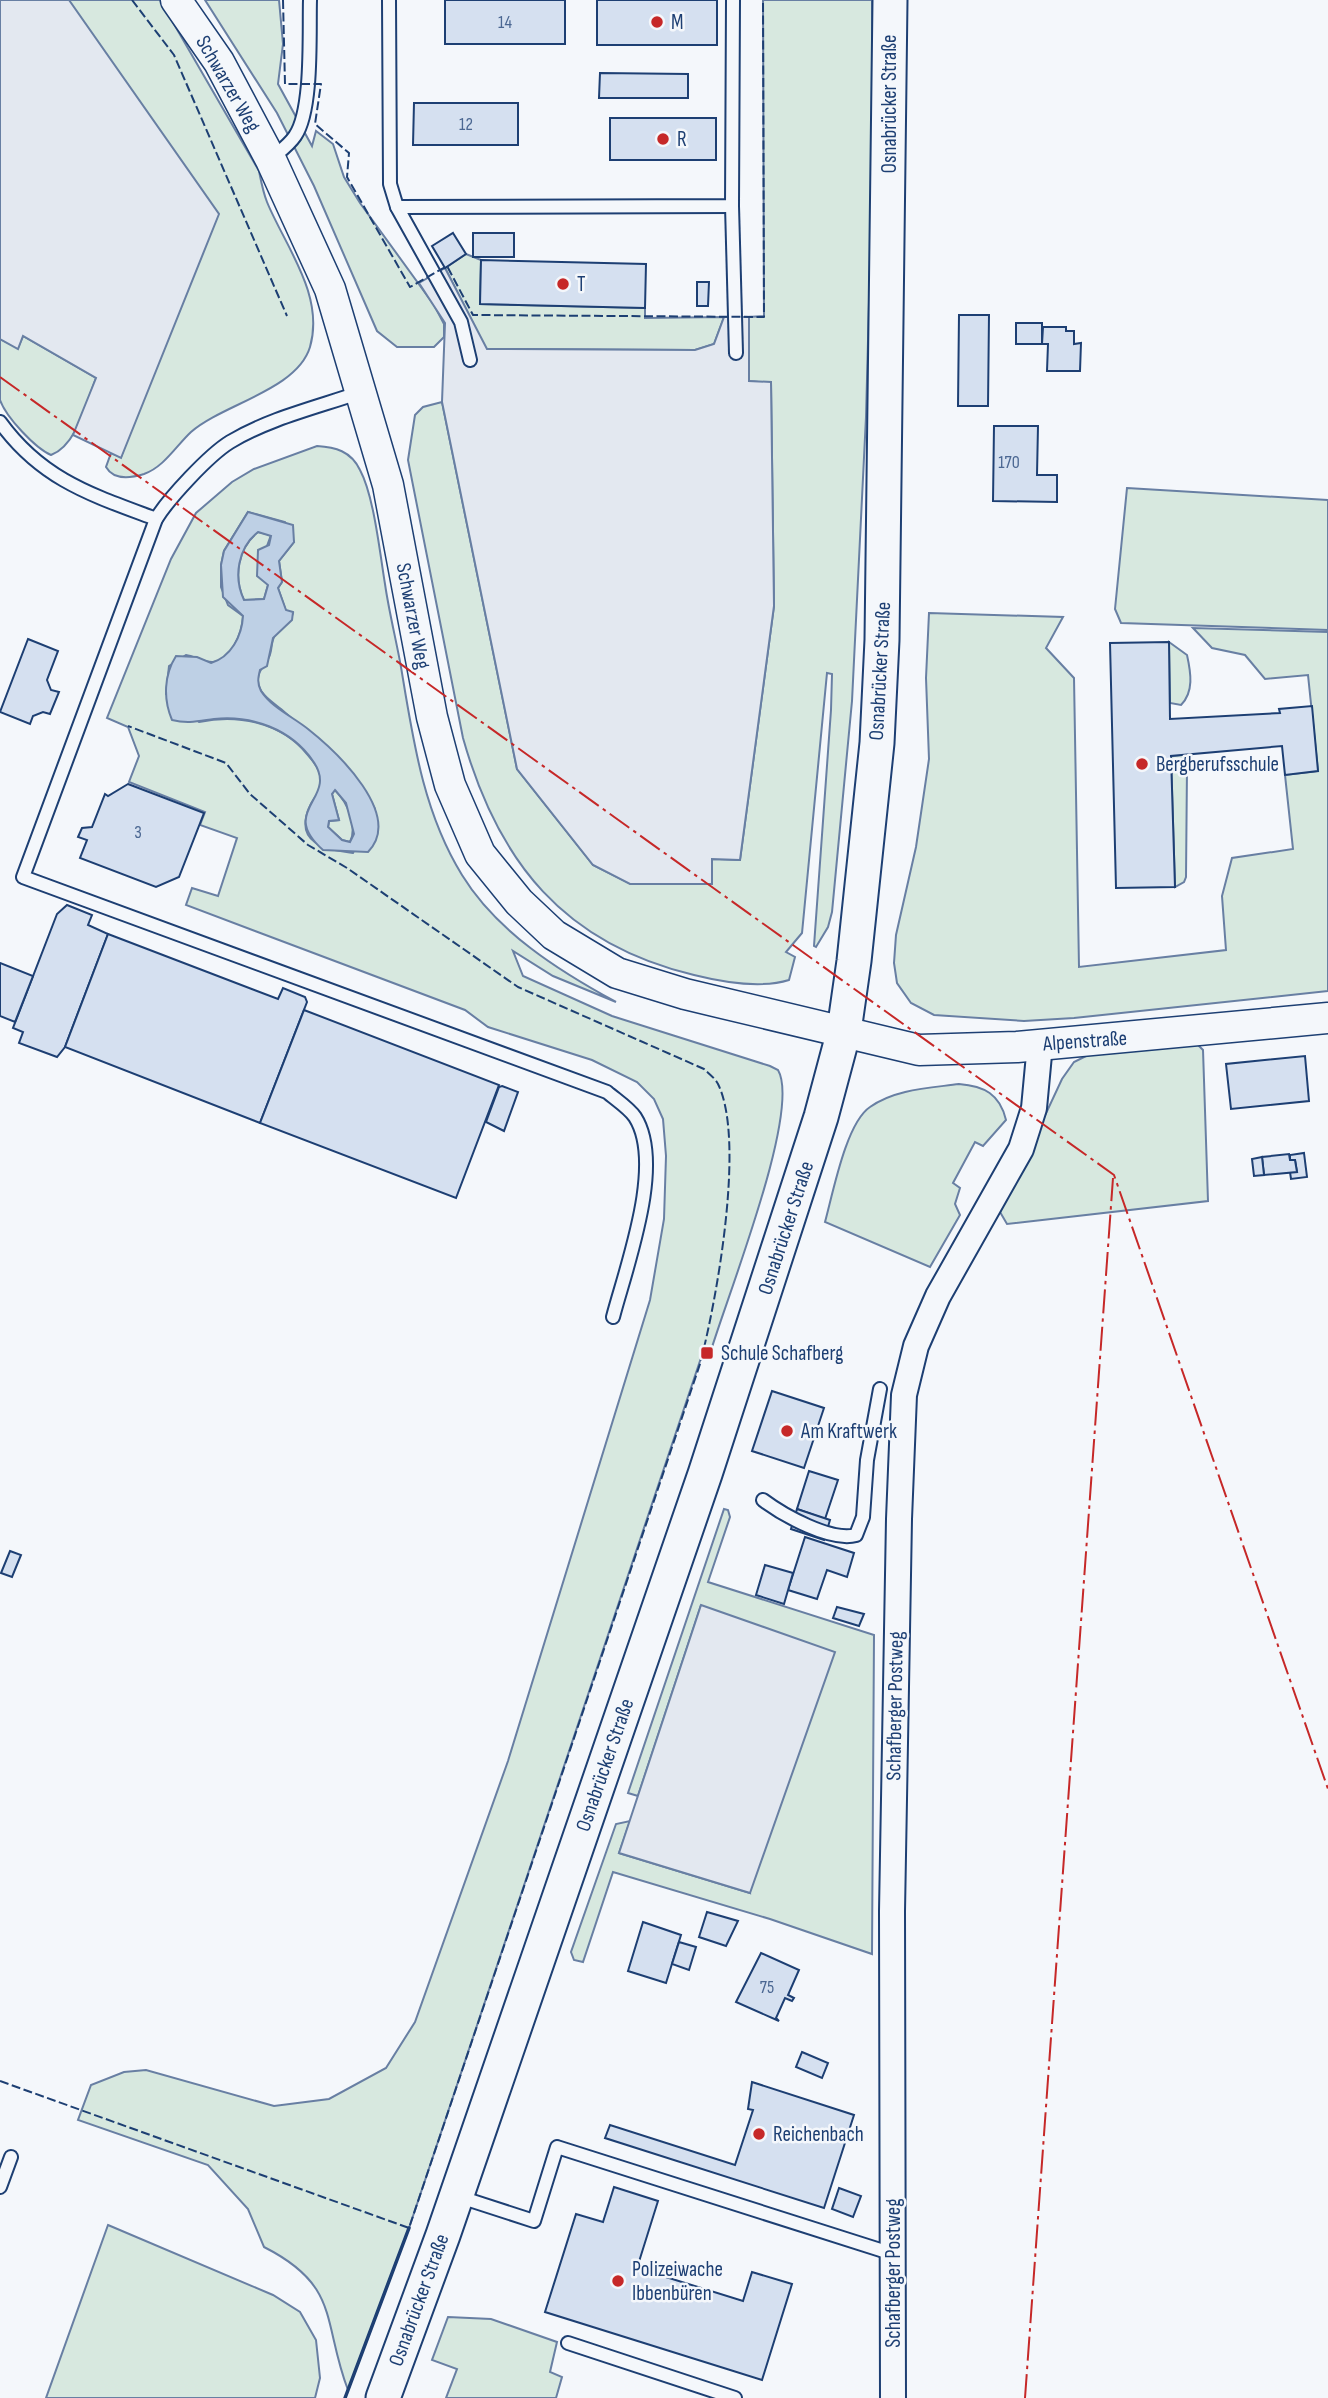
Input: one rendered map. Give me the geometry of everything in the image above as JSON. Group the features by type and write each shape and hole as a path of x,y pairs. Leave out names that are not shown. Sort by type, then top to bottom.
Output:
{"main road":[{"name":"Osnabrücker Straße","path":"383,2398 456,2196 719,1434 800,1186 844,1031 877,743 882,640 890,0"}],"street":[{"name":"Schwarzer Weg","path":"176,0 219,62 271,160 330,289 388,485 432,717 450,785 480,853 519,902 554,935 617,973 685,995 844,1031"},
{"name":"Alpenstraße","path":"844,1031 919,1050 970,1050 1328,1018"},
{"name":"Schafberger Postweg","path":"893,2398 892,1898 898,1533 904,1395 916,1346 938,1296 1021,1149 1034,1108 1040,1044"}],"lane":[{"path":"271,160 296,135 301,117 308,84 310,0"},
{"path":"389,0 390,184 397,208 461,322 470,360"},
{"path":"733,0 732,206 736,353"},
{"path":"397,208 732,206"},
{"path":"361,391 263,426 228,443 166,503 156,519 23,877 607,1092 635,1116 646,1155 644,1200 613,1317"},
{"path":"0,422 14,442 69,486 156,519"},
{"path":"763,1500 787,1518 840,1535 856,1535 863,1517 867,1460 880,1389"},
{"path":"456,2196 534,2221 557,2147 893,2254"},
{"path":"0,2187 11,2157"},
{"path":"568,2343 735,2398"}],"shaded area":[{"path":"0,0 69,0 219,214 121,458 73,435 96,378 23,336 18,349 0,339"},
{"path":"69,0 160,0 259,171 267,202 301,272 312,309 310,347 302,362 290,374 258,395 205,422 191,432 158,466 134,477 113,475 106,467 111,453 121,457 125,446"},
{"path":"205,0 279,0 283,44 278,84 312,146 316,131 333,144 344,177 360,203 434,305 444,324 444,337 434,347 397,347 377,331 314,186 277,113"},
{"path":"763,0 872,0 873,151 866,417 852,701 832,912 828,927 816,947 831,710 832,674 827,673 802,933 786,952 795,957 789,980 754,984 694,975 648,961 608,942 573,919 543,891 517,859 496,823 478,783 463,738 408,460 415,415 423,407 442,402 517,769 593,865 631,884 712,859 740,860 774,606 771,383 748,381 749,317 764,316"},
{"path":"466,254 481,260 480,304 645,308 645,318 724,317 714,344 695,350 486,349 445,268"},
{"path":"445,268 487,349 695,350 714,344 724,317 749,317 749,381 771,382 774,606 740,860 712,859 712,884 630,884 593,865 517,769 442,402 445,323 419,283"},
{"path":"23,336 96,378 74,433 60,450 51,455 22,431 8,415 0,400 0,339 18,348"},
{"path":"317,446 342,451 352,458 365,481 373,510 388,605 421,774 449,851 476,896 511,932 551,963 616,1002 553,976 513,951 523,976 612,1016 770,1066 778,1070 783,1092 771,1165 744,1254 709,1357 702,1355 409,2228 348,2390 318,2291 306,2276 289,2262 264,2247 248,2209 208,2165 78,2120 91,2085 124,2072 146,2070 274,2106 329,2099 386,2068 415,2022 508,1761 650,1300 664,1219 666,1156 663,1119 654,1099 637,1082 592,1060 488,1027 465,1010 186,905 192,888 218,896 237,838 200,825 205,812 129,782 139,756 128,727 107,718 171,559 196,513 232,482 254,469","holes":["248,512 285,522 294,542 279,561 282,582 278,588 286,611 293,613 274,637 269,657 258,677 259,685 266,697 345,766 375,809 353,853 323,847 309,836 306,819 320,788 321,778 315,763 296,743 285,734 258,723 229,719 199,722 166,694 169,666 186,655 210,662 220,660 235,644 243,616 228,605 221,587 221,565 224,551"]},
{"path":"1127,488 1328,500 1328,630 1121,623 1115,609"},
{"path":"258,532 271,535 259,568 268,585 264,599 244,600 239,582 239,563 246,546"},
{"path":"929,613 1063,617 1046,648 1074,678 1079,967 1226,950 1222,896 1232,858 1293,849 1285,775 1318,771 1308,675 1265,679 1245,655 1212,648 1193,628 1328,632 1328,991 1024,1021 934,1015 911,1003 897,983 894,963 896,935 916,847 929,759 926,678"},
{"path":"1169,642 1187,655 1190,688 1181,705 1170,703"},
{"path":"1192,754 1192,761 1187,768 1186,877 1184,882 1175,887 1171,756"},
{"path":"335,790 350,814 353,828 350,842 342,840 328,827 329,821 339,820 332,794"},
{"path":"1196,1043 1203,1050 1208,1201 1007,1224 1000,1212 1062,1079 1074,1062 1092,1053"},
{"path":"959,1084 990,1093 1000,1104 1006,1120 983,1146 975,1142 953,1183 960,1188 955,1204 960,1215 930,1267 825,1222 847,1143 862,1115 870,1107 890,1096"},
{"path":"724,1509 728,1510 730,1517 708,1582 874,1635 872,1954 770,1919 613,1872 583,1962 574,1960 571,1952 616,1824 630,1821 619,1853 750,1893 701,1605 638,1796 628,1793"},
{"path":"701,1605 835,1652 750,1893 619,1853"},
{"path":"108,2225 273,2295 300,2312 316,2340 320,2378 315,2398 46,2398"},
{"path":"448,2317 491,2319 557,2342 550,2372 562,2377 556,2398 446,2398 457,2369 432,2360"}],"water":[{"path":"248,512 293,525 294,542 279,561 282,582 278,588 286,610 293,612 292,620 273,638 267,666 260,670 259,685 270,702 308,729 335,753 362,785 378,820 377,837 368,852 323,850 310,836 306,824 307,814 319,785 319,774 313,761 294,740 270,726 242,719 188,722 172,720 166,687 176,656 197,657 211,663 230,651 240,631 243,616 223,597 221,565 224,551","holes":["258,532 271,536 269,545 258,550 257,576 268,585 264,599 244,600 239,582 239,563 246,546","335,790 346,803 354,834 350,842 342,840 328,827 329,821 339,820 332,794"]}],"building":[{"path":"445,0 565,0 565,44 445,44"},
{"name":"M","path":"597,0 717,0 717,45 597,45"},
{"path":"600,73 688,74 688,98 599,98"},
{"path":"414,103 518,103 518,145 413,145"},
{"name":"R","path":"610,118 716,118 716,160 610,160"},
{"path":"453,233 466,254 445,268 432,246"},
{"path":"473,233 514,233 514,257 473,257"},
{"name":"T","path":"481,260 646,264 645,308 480,304"},
{"path":"697,282 709,282 708,306 697,306"},
{"path":"959,315 989,315 988,406 958,406"},
{"path":"1016,323 1042,323 1042,344 1016,344"},
{"path":"1043,327 1066,327 1066,331 1074,331 1074,344 1081,343 1080,371 1047,371 1048,344 1042,344"},
{"path":"994,426 1038,426 1037,475 1057,475 1057,502 993,501"},
{"path":"28,639 58,651 47,680 51,690 59,692 50,714 43,712 33,716 30,724 0,712"},
{"name":"Bergberufsschule","path":"1169,642 1170,719 1280,713 1279,709 1312,706 1318,771 1285,775 1282,746 1171,756 1175,887 1116,888 1110,643"},
{"path":"128,784 204,813 179,877 156,887 80,858 87,840 78,837 82,828 92,827 105,794 108,796"},
{"path":"67,905 92,915 88,925 108,934 65,1047 57,1057 19,1043 23,1032 13,1028 57,914"},
{"path":"108,934 278,999 283,988 305,997 307,1002 260,1123 65,1047"},
{"path":"0,963 33,976 15,1022 0,1016"},
{"path":"304,1010 499,1085 456,1198 260,1123"},
{"path":"1305,1056 1309,1101 1231,1109 1226,1064"},
{"path":"499,1087 518,1092 504,1131 486,1122"},
{"path":"1304,1153 1307,1177 1291,1179 1290,1172 1297,1172 1295,1160 1290,1160 1290,1155"},
{"path":"1289,1154 1290,1160 1295,1160 1297,1172 1264,1175 1262,1157"},
{"path":"1262,1157 1264,1175 1254,1176 1252,1159"},
{"name":"Am Kraftwerk","path":"772,1391 824,1408 804,1468 752,1451"},
{"path":"809,1471 838,1480 825,1519 797,1509"},
{"path":"797,1509 830,1520 824,1540 791,1529"},
{"path":"805,1537 854,1553 847,1577 827,1570 817,1599 788,1590"},
{"path":"10,1551 21,1555 12,1577 1,1573"},
{"path":"765,1565 793,1573 784,1604 756,1595"},
{"path":"837,1607 864,1614 859,1626 833,1618"},
{"path":"707,1912 738,1921 726,1946 699,1937"},
{"path":"643,1922 681,1935 666,1983 628,1971"},
{"path":"679,1942 696,1947 689,1970 672,1964"},
{"path":"761,1953 799,1970 788,1995 794,1998 792,2001 785,1998 776,2018 779,2021 736,2002"},
{"path":"802,2052 828,2063 822,2078 796,2067"},
{"path":"752,2082 854,2115 824,2208 605,2138 610,2125 735,2165 753,2110 748,2109"},
{"name":"Polizeiwache Ibbenbüren","path":"614,2187 658,2201 637,2268 743,2301 752,2272 792,2284 762,2380 545,2312 576,2214 603,2222"},
{"path":"839,2188 861,2196 853,2217 832,2209"}],"fence":[{"path":"132,0 174,55 287,316"},
{"path":"283,0 285,84 321,84 315,124 349,153 347,177 410,287 447,266 473,315 764,317 763,0"},
{"path":"0,2081 409,2228 700,1364 714,1303 726,1222 729,1182 726,1110 718,1084 704,1069 518,987 347,868 308,845 250,794 226,763 128,726"}],"wall":[{"path":"345,2398 409,2228"}],"power":[{"path":"0,377 1114,1175 1328,1789"},
{"path":"1025,2398 1113,1178"}],"place":[{"name":"M","path":"657,22"},
{"name":"R","path":"663,139"},
{"name":"T","path":"563,284"},
{"name":"Bergberufsschule","path":"1142,764"},
{"name":"Schule Schafberg","path":"707,1353"},
{"name":"Am Kraftwerk","path":"787,1431"},
{"name":"Reichenbach","path":"759,2134"},
{"name":"Polizeiwache Ibbenbüren","path":"618,2281"}]}
